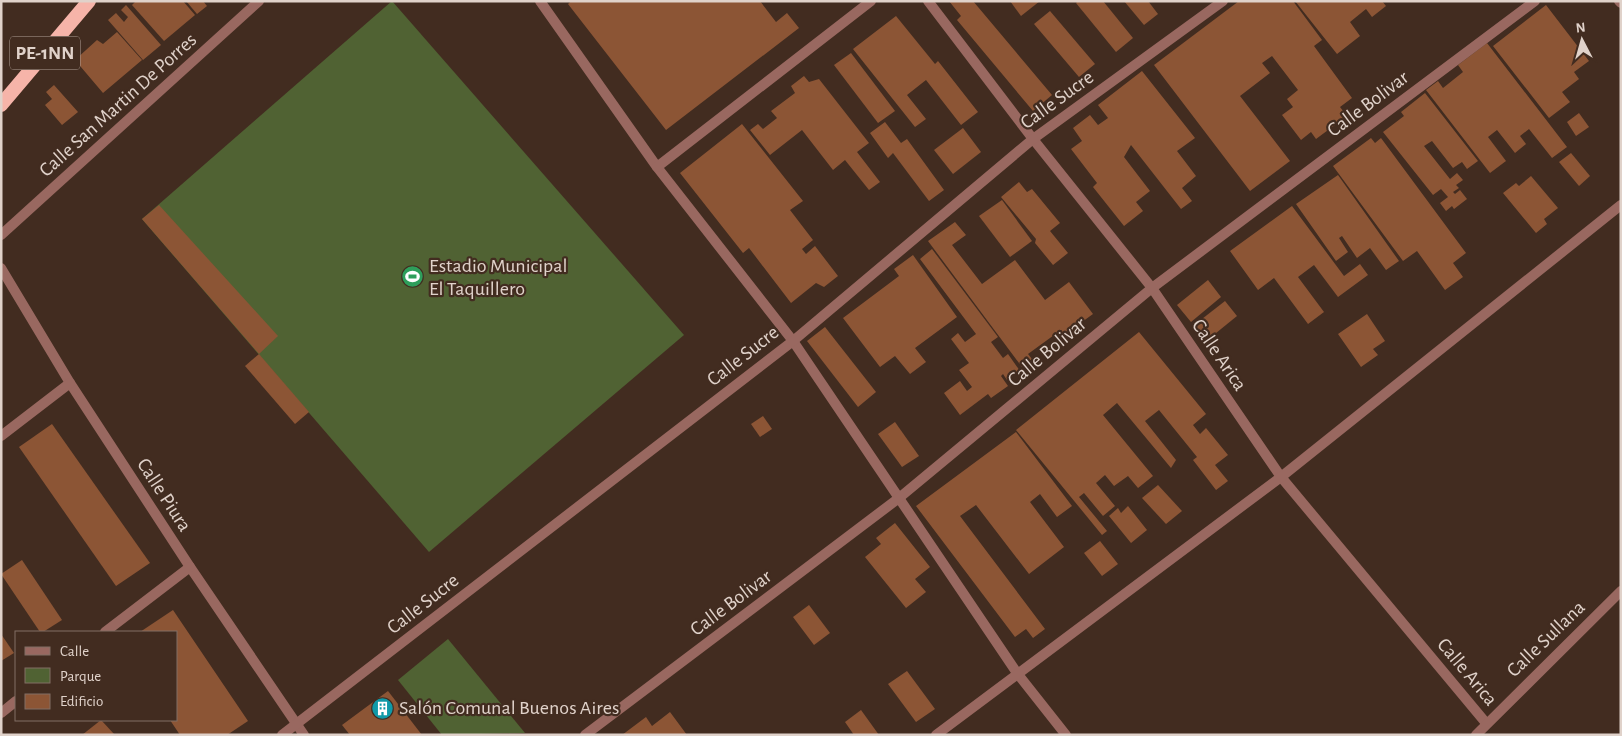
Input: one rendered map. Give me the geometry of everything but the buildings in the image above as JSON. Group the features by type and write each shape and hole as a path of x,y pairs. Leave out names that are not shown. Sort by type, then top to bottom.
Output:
{"highway":[{"name":"PE-1NN","path":"1,105 89,1"}],"street":[{"name":"Calle San Martin De Porres","path":"1,235 259,1"},
{"path":"540,1 657,167 793,341 1017,673 1066,735"},
{"path":"657,167 872,1"},
{"name":"Calle Arica","path":"928,1 1033,139 1152,288 1281,477 1486,723"},
{"name":"Calle Sucre","path":"282,735 793,341 1033,139 1222,1"},
{"name":"Calle Bolivar","path":"585,735 899,498 1152,288 1535,1"},
{"path":"936,735 1281,477 1621,205"},
{"name":"Calle Piura","path":"1,268 70,383 190,567 304,735"},
{"path":"1,436 70,383"},
{"path":"106,631 190,567"},
{"name":"Calle Sullana","path":"1476,735 1621,591"},
{"path":"1,713 15,702"}],"green space":[{"name":"Estadio Municipal El Taquillero","path":"392,1 684,335 429,552 142,219"},
{"path":"448,639 525,733 442,735 398,680"}],"place":[{"name":"Estadio Municipal El Taquillero","path":"413,277"},
{"name":"Salón Comunal Buenos Aires","path":"383,708"}]}
